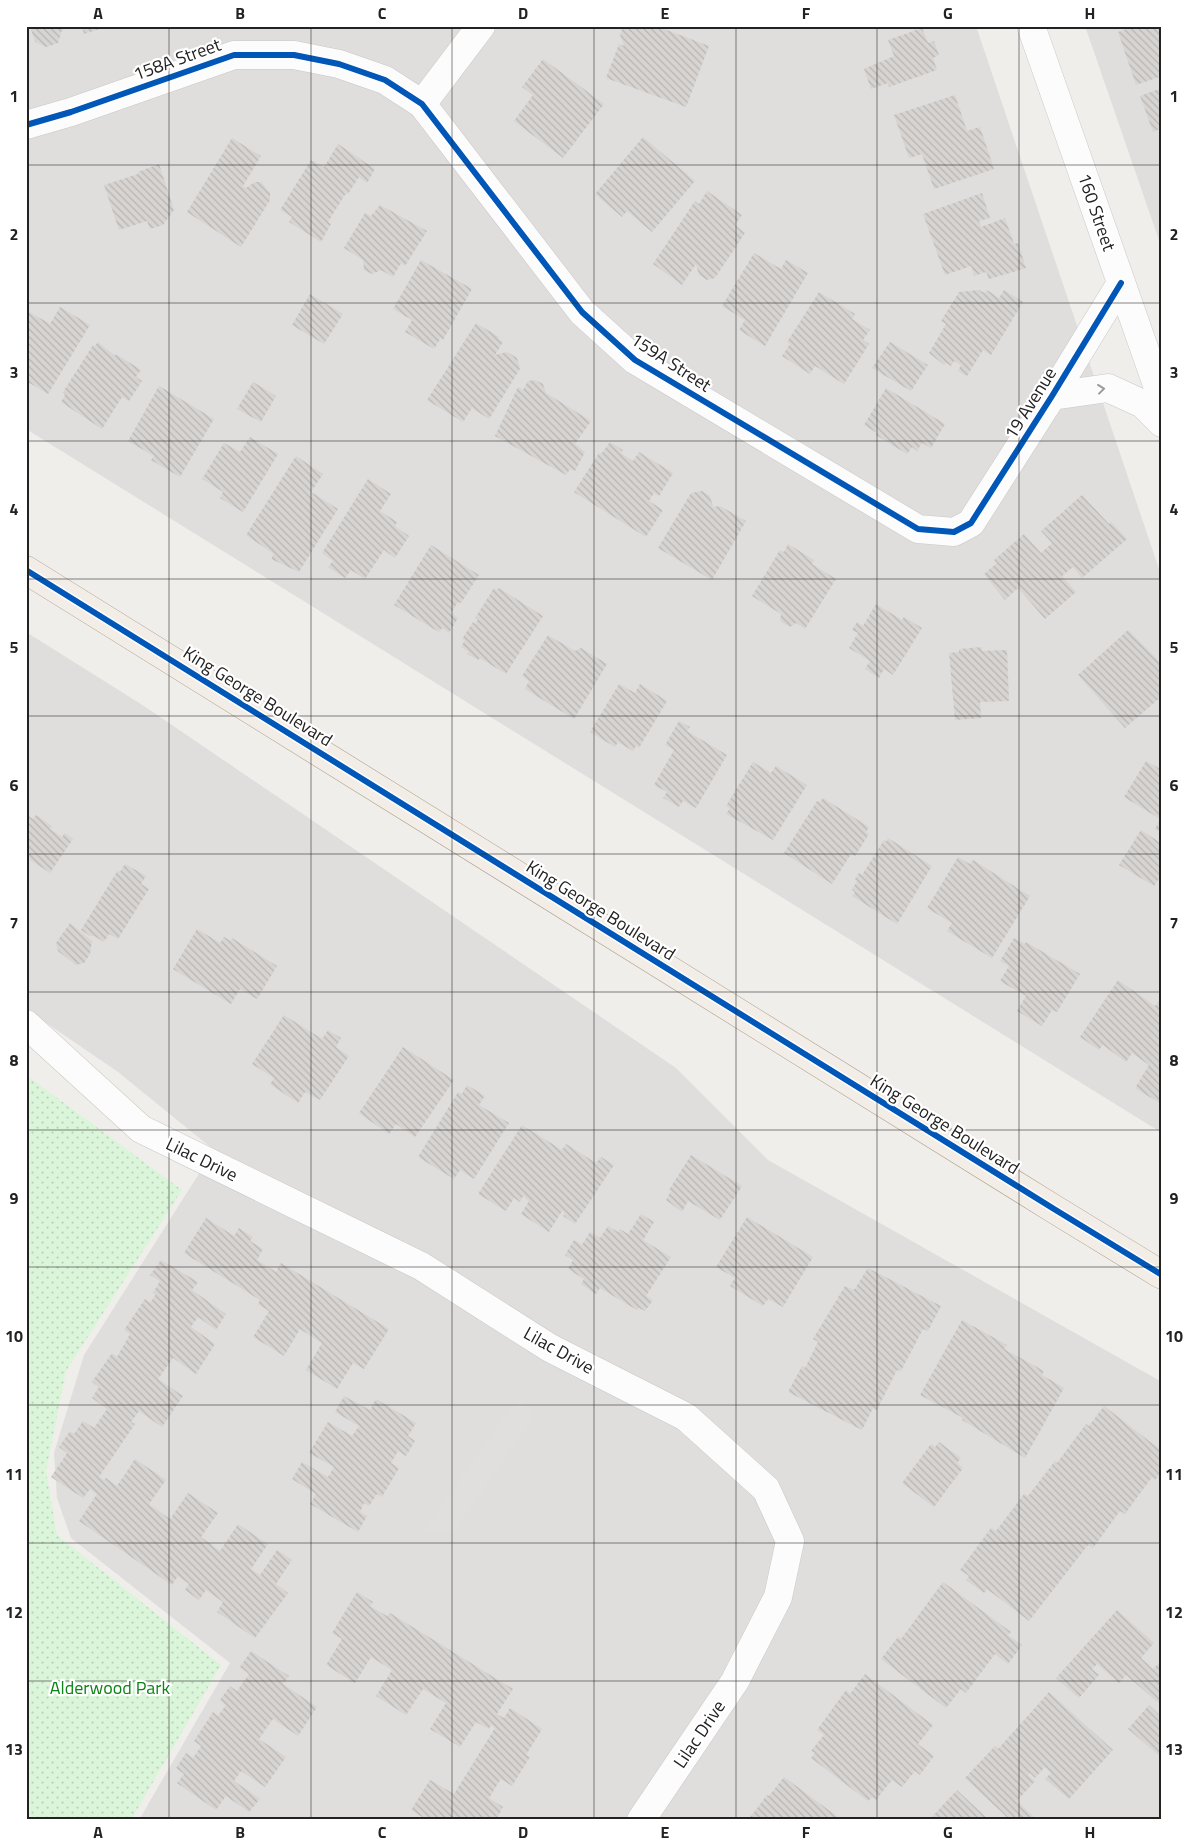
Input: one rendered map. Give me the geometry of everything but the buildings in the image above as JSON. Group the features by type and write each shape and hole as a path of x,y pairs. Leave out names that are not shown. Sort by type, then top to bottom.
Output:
{"main road":[{"name":"King George Boulevard","path":"26,570 1045,1204 1162,1274"}],"street":[{"path":"422,104 482,26"},
{"name":"160 Street","path":"1031,26 1162,399"},
{"name":"158A Street","path":"26,125 71,112 234,55 294,55 339,64 385,80 422,104"},
{"name":"159A Street","path":"422,104 582,312 635,360 918,529 954,532"},
{"name":"19 Avenue","path":"954,532 971,523 1122,283"},
{"name":"19 Avenue","path":"1052,396 1108,388 1143,404 1162,422"},
{"name":"Lilac Drive","path":"26,1024 141,1129 421,1266 550,1348 686,1417 766,1489 790,1541 778,1597 735,1681 640,1820"}],"shaded area":[{"path":"26,26 976,26 1162,578 1162,1133 26,429"},
{"path":"1085,26 1162,26 1162,249"},
{"path":"26,632 144,706 676,1068 768,1160 1162,1382 1162,1820 139,1820 230,1663 71,1538 57,1498 54,1453 84,1355 214,1150 118,1072 26,1009"},
{"path":"520,1395 534,1417 454,1531 424,1531"}],"green space":[{"name":"Alderwood Park","path":"26,1075 182,1190 66,1371 46,1471 57,1535 221,1665 131,1820 26,1820"}],"cycle path":[{"path":"26,125 71,112 234,55 294,55 339,64 385,80 422,104 582,312 635,360 918,529 954,532 971,523 1121,283"},
{"path":"26,570 1162,1275"}]}
